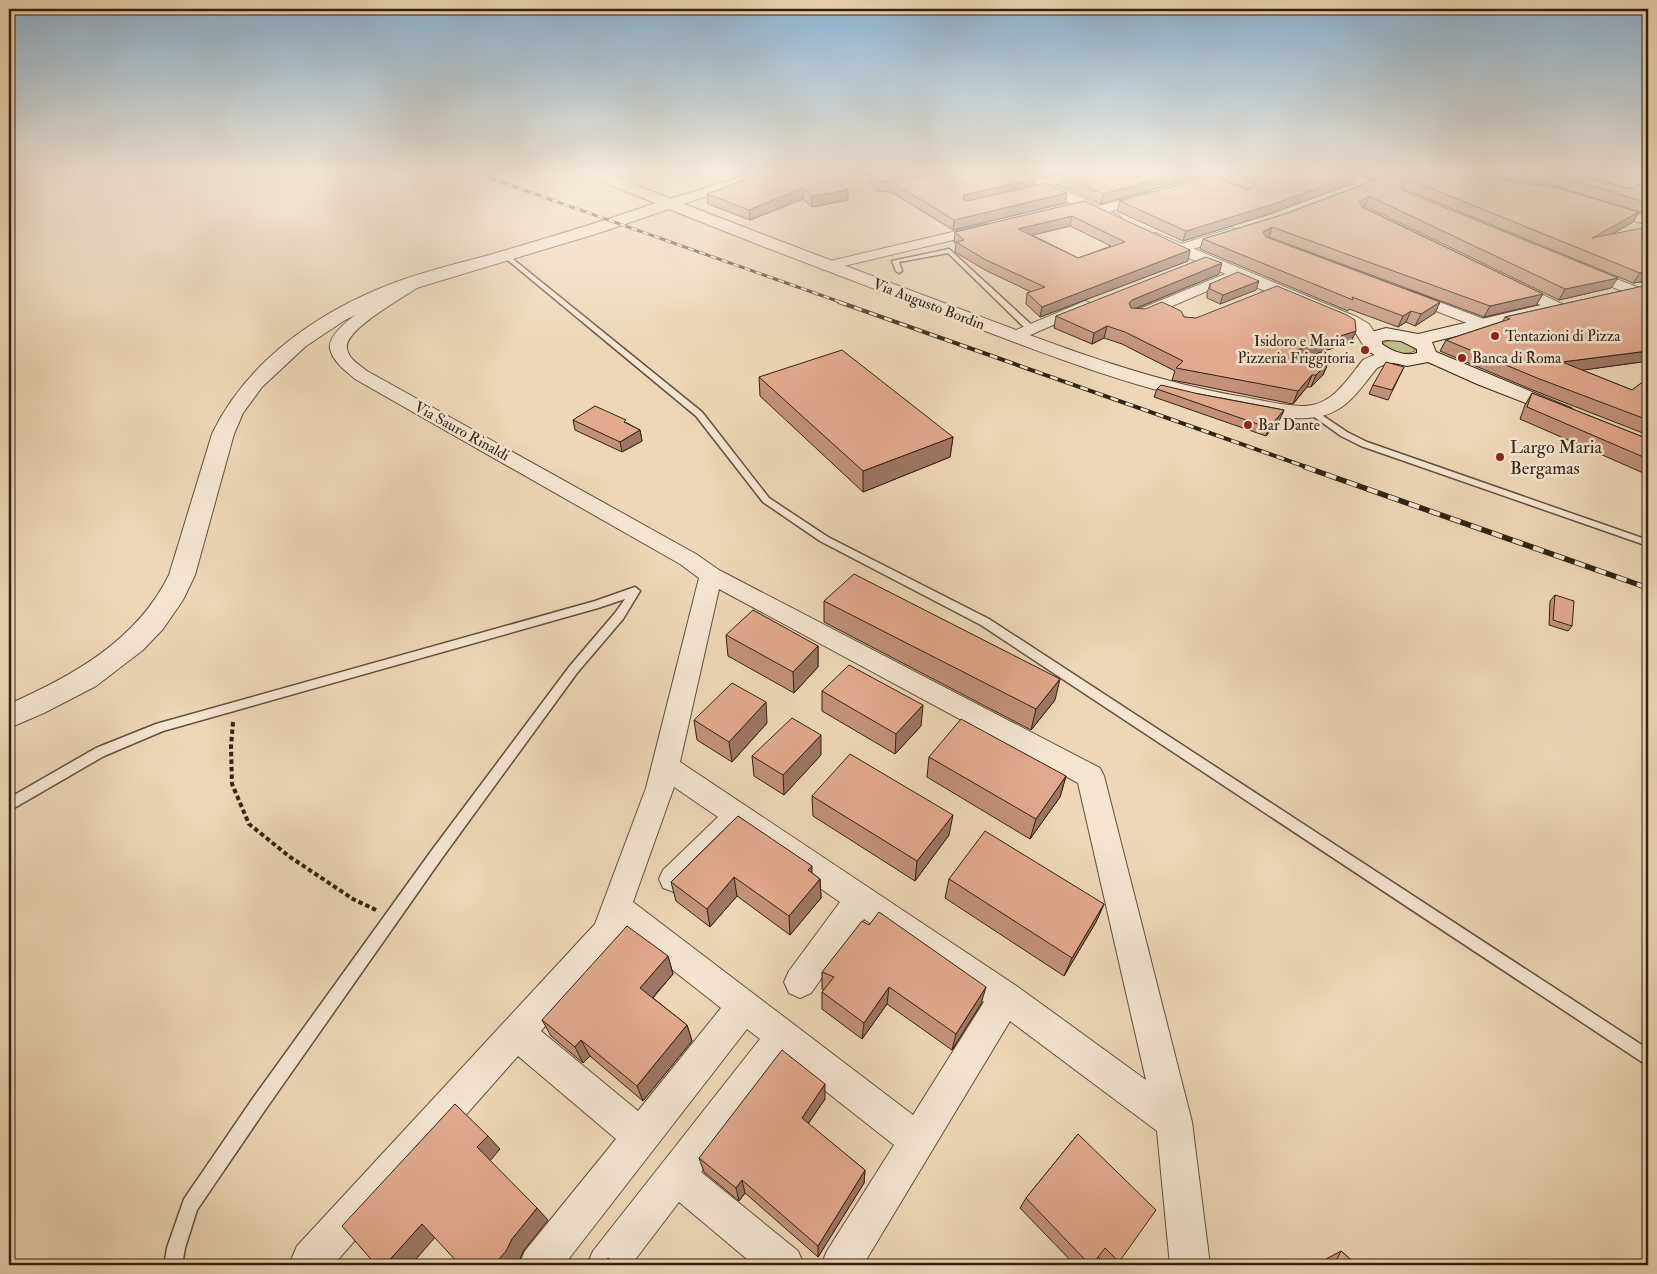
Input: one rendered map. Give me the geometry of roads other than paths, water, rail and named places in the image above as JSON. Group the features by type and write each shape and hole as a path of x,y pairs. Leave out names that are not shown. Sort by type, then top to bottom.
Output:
{"street":[{"path":"9,716 53,696 101,667 133,643 165,608 177,590 227,424 237,405 255,383 293,346 322,326 378,296 418,281 586,231"},
{"name":"Via Augusto Bordin","path":"739,231 827,266 1023,333 1164,387 1276,409 1313,412"},
{"path":"827,266 971,231"},
{"path":"1142,231 1355,323 1362,328 1373,350 1394,357 1418,359 1421,347"},
{"path":"1180,249 1236,231"},
{"path":"1189,267 1205,260"},
{"path":"1568,264 1642,289"},
{"path":"1136,316 1237,273"},
{"name":"Via Sauro Rinaldi","path":"418,281 400,295 364,316 340,336 338,346 340,355 360,374 700,567 1090,776 1174,1122 1190,1265"},
{"path":"1503,281 1556,307"},
{"path":"1390,289 1483,324"},
{"path":"1603,296 1642,289"},
{"path":"1258,296 1276,290"},
{"path":"1023,333 1102,299"},
{"path":"1421,347 1483,324 1575,303"},
{"path":"1313,412 1338,402 1365,369 1373,350 1374,337 1386,334 1402,335 1470,374 1584,420"},
{"path":"316,1265 311,1260 606,933 666,767 700,567"},
{"path":"666,767 1006,998 1174,1122"},
{"path":"674,879 738,816"},
{"path":"800,982 861,899"},
{"path":"616,907 918,1141"},
{"path":"841,1265 1006,998"},
{"path":"539,1265 744,1006"},
{"path":"517,1033 640,1137"},
{"path":"607,1265 783,1036"},
{"path":"676,1175 784,1265"}],"lane":[{"path":"899,271 895,261 949,251 1023,333"},
{"path":"506,256 700,414 766,500 824,539 985,622 1648,1058"},
{"path":"1313,412 1344,434 1371,447 1648,543"},
{"path":"9,805 100,752 160,727 598,604 635,591 619,616 567,678 257,1107 190,1205 176,1248 173,1265"}],"railway":[{"path":"641,231 843,303"},
{"path":"839,302 1309,468"},
{"path":"1305,467 1648,588"}],"place":[{"name":"Tentazioni di Pizza","path":"1495,336"},
{"name":"Isidoro e Maria - Pizzeria Friggitoria","path":"1365,350"},
{"name":"Banca di Roma","path":"1462,358"},
{"name":"Bar Dante","path":"1248,425"},
{"name":"Largo Maria Bergamas","path":"1500,457"}]}
